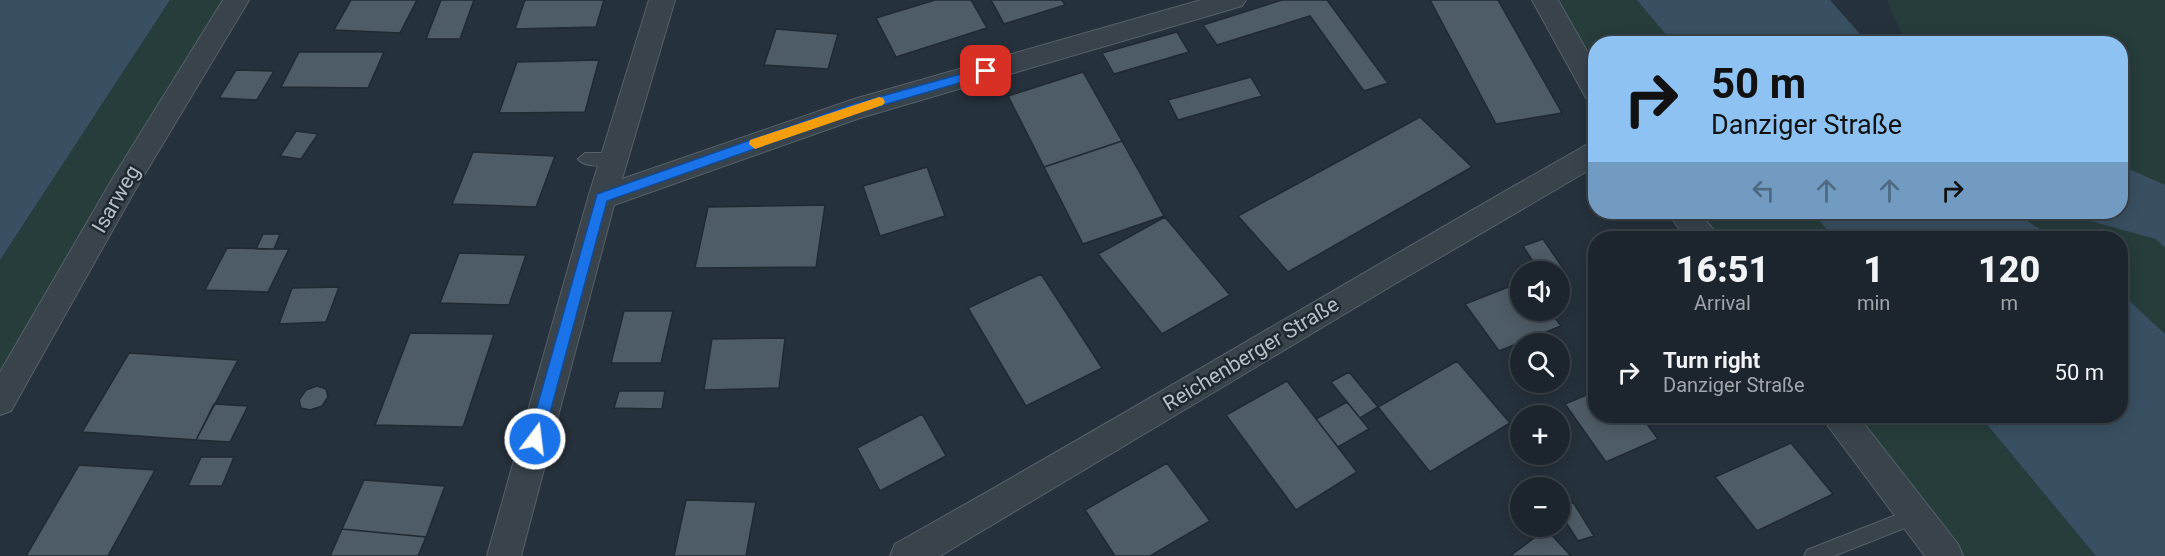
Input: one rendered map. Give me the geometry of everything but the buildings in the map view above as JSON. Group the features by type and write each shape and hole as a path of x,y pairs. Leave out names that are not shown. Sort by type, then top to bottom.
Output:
{"street":[{"name":"Isarweg","path":"0,401 124,184 236,0"},
{"path":"504,556 602,198 600,159 662,0"},
{"path":"602,198 854,109 1233,0"},
{"path":"1545,0 1588,78"},
{"name":"Reichenberger Straße","path":"907,556 1386,273 1588,158"},
{"path":"1687,219 1697,231"},
{"path":"1844,423 1946,556"}],"lane":[{"path":"1813,556 1914,516"}],"green space":[{"path":"170,0 223,0 0,369 0,260"},
{"path":"1545,0 1637,0 1667,36 1588,36 1588,77"},
{"path":"1887,0 2165,0 2165,334 2128,300 2128,231 2043,231 2024,219 2128,219 2128,36 1902,36"},
{"path":"1687,219 1818,219 1828,231 1697,231"},
{"path":"1844,423 1986,423 2096,556 1946,556"}],"water":[{"path":"0,0 170,0 0,260"},
{"path":"1637,0 1830,0 1862,36 1667,36"},
{"path":"2128,168 2165,185 2165,248 2156,239 2083,219 2128,219"},
{"path":"1818,219 2024,219 2043,231 1828,231"},
{"path":"2128,300 2165,334 2165,556 2096,556 1986,423 2128,423"}],"slow traffic":[{"path":"755,144 879,102"}],"route":[{"path":"535,439 602,198 854,109 986,71"}]}
